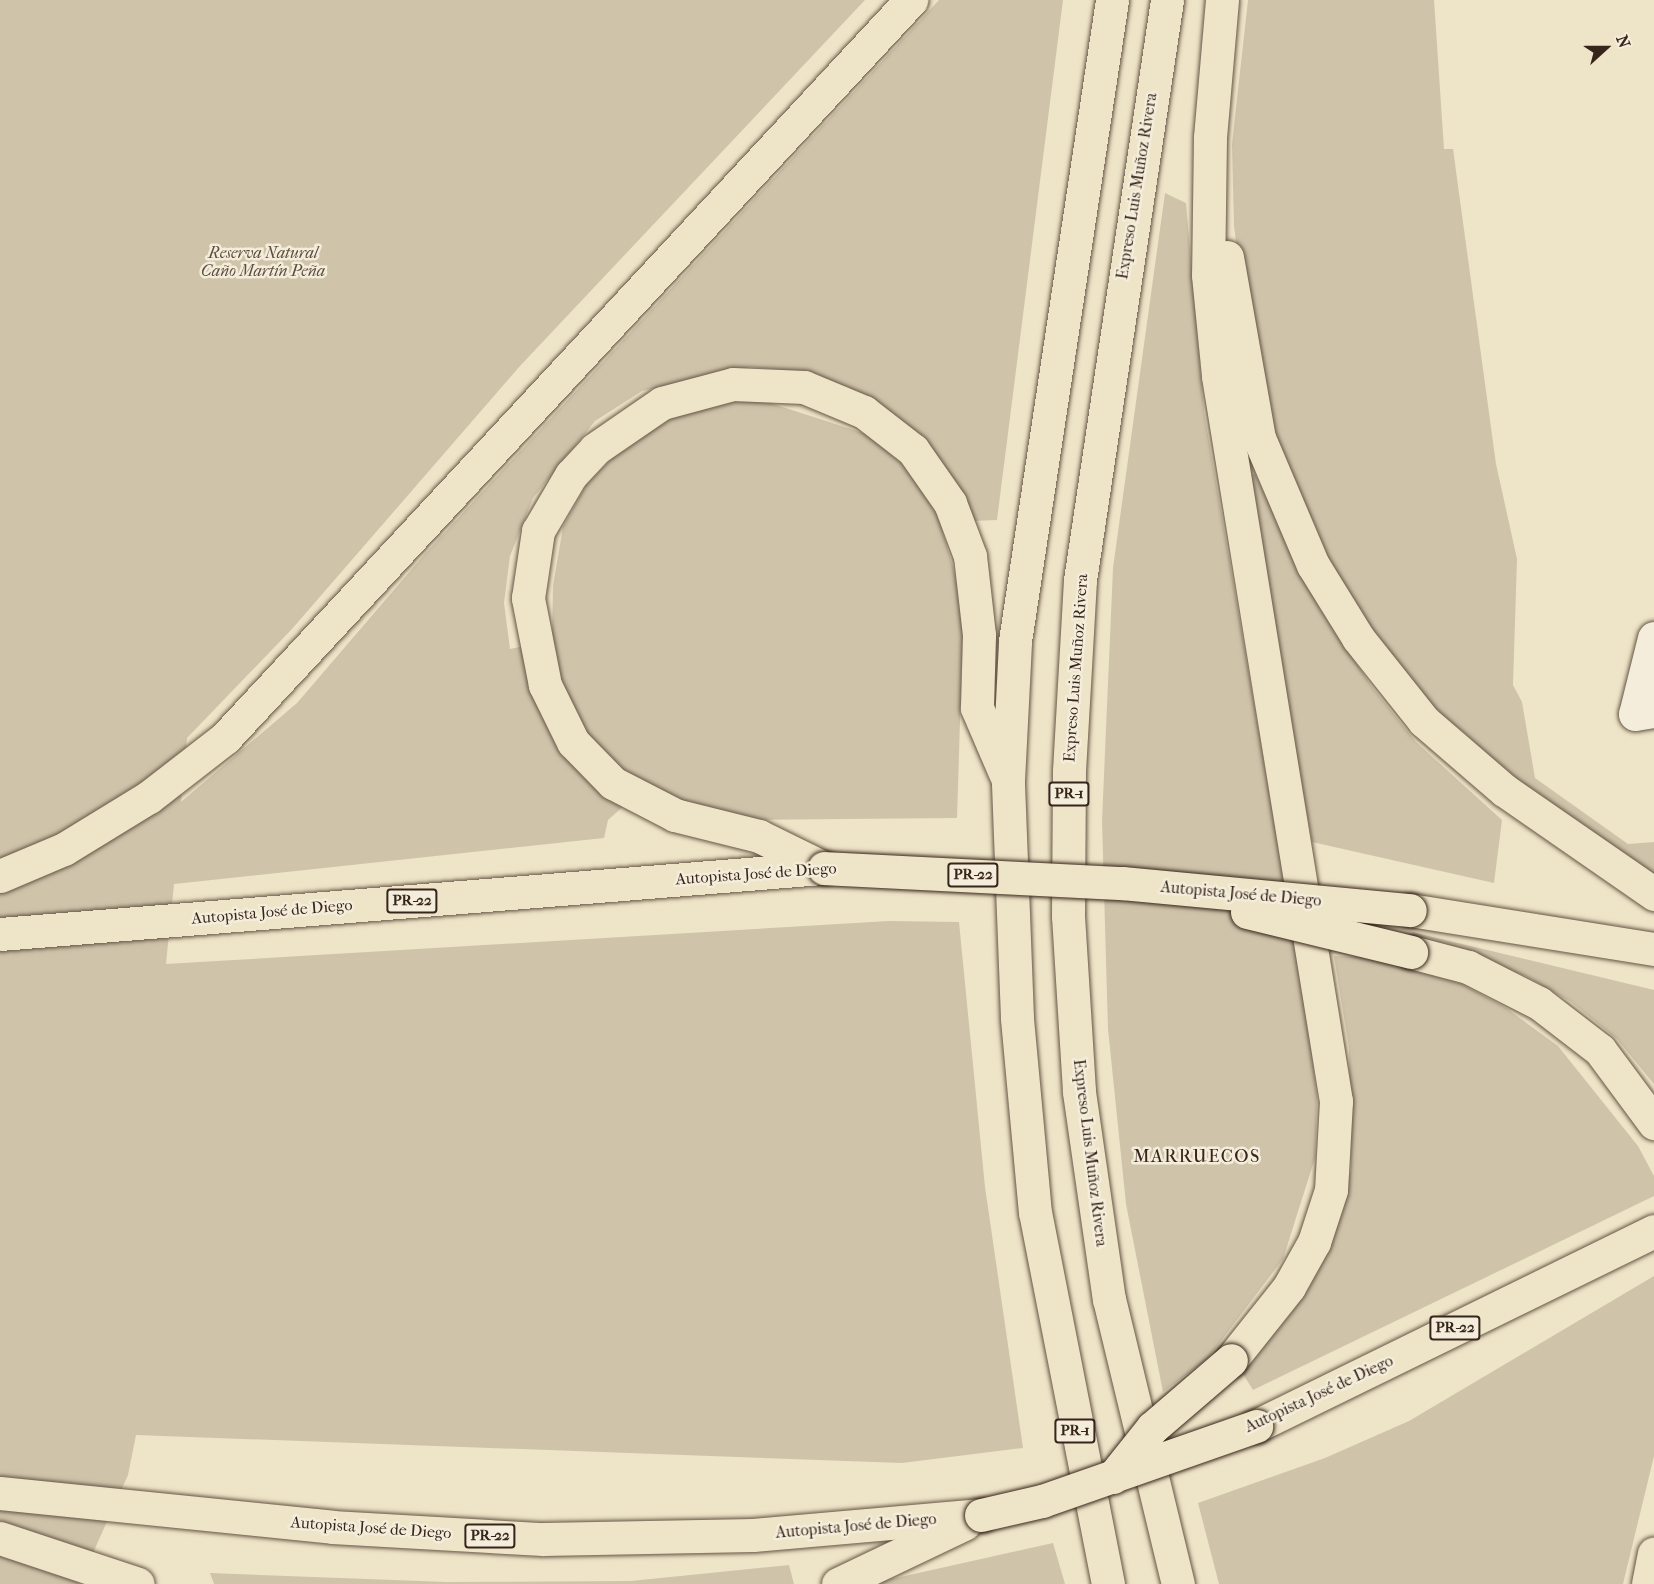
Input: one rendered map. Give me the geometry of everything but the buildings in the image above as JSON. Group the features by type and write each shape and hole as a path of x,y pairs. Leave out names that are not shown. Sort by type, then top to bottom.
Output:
{"highway":[{"path":"0,876 64,849 185,770 225,738 910,0"},
{"name":"PR-1","path":"1108,1584 1035,1213 1017,1018 1008,780 1015,641 1112,0"},
{"name":"Expreso Luis Muñoz Rivera","path":"1167,0 1080,580 1069,783 1068,916 1079,1092 1109,1299 1160,1526 1178,1584"},
{"path":"1113,1477 1152,1428 1231,1360 1289,1287 1314,1242 1331,1190 1336,1101 1218,376 1208,275 1210,137 1222,0"},
{"path":"1210,137 1258,438 1313,565 1358,638 1425,721 1573,843 1654,894"},
{"path":"824,868 759,836 675,815 589,764 557,716 533,637 530,564 538,531 571,474 595,449 638,417 693,393 734,384 804,387 864,412 913,450 950,503 974,577 977,708 1008,780"},
{"name":"Autopista José de Diego","path":"0,934 824,868 1122,883 1410,910 1654,949"},
{"path":"1122,883 1468,967 1539,1003 1600,1050 1638,1096 1654,1123"},
{"name":"Autopista José de Diego","path":"0,1493 332,1527 543,1539 753,1535 981,1515 1042,1501 1256,1426 1654,1231"},
{"path":"838,1584 981,1515"},
{"path":"1160,1526 1198,1584"},
{"path":"0,1538 138,1584"},
{"path":"1648,1584 1654,1554"}],"street":[{"path":"1645,713 1654,639"}],"green space":[{"name":"Reserva Natural Caño Martín Peña","path":"0,0 865,0 520,366 292,629 187,738 181,802 297,703 423,556 939,0 1063,0 997,520 973,521 892,413 848,387 794,371 750,367 642,391 595,421 533,498 510,556 504,603 510,649 552,640 553,586 563,527 586,485 624,446 670,419 714,403 761,400 866,434 906,467 938,516 955,574 963,624 957,818 745,820 693,809 647,785 608,820 604,838 174,884 166,964 889,921 959,922 985,1187 1023,1448 902,1463 136,1435 128,1475 79,1584 0,1584"},
{"path":"1248,0 1434,0 1444,149 1453,149 1496,464 1517,559 1513,685 1522,702 1535,778 1628,844 1654,842 1654,881 1590,844 1434,713 1369,633 1324,558 1260,393 1248,338 1234,226 1232,144"},
{"path":"1165,193 1186,203 1204,412 1307,1014 1317,1098 1315,1158 1283,1259 1208,1358 1163,1392 1126,1204 1108,1029 1102,821 1113,568"},
{"path":"1255,474 1319,607 1372,687 1416,742 1502,820 1494,883 1312,842 1246,478"},
{"path":"1412,932 1654,990 1654,1084 1617,1039 1571,1002 1526,976 1413,938"},
{"path":"1334,956 1388,958 1440,972 1506,1008 1558,1046 1638,1146 1654,1176 1654,1196 1253,1390 1243,1374 1322,1259 1351,1170 1349,1048"},
{"path":"1654,1276 1654,1456 1623,1584 1219,1584 1198,1503 1325,1458 1409,1421"},
{"path":"1053,1543 1065,1584 871,1584 878,1582"},
{"path":"789,1565 794,1584 214,1584 210,1573 446,1582 631,1581"}],"district":[{"name":"MARRUECOS","path":"1197,1157"}]}
